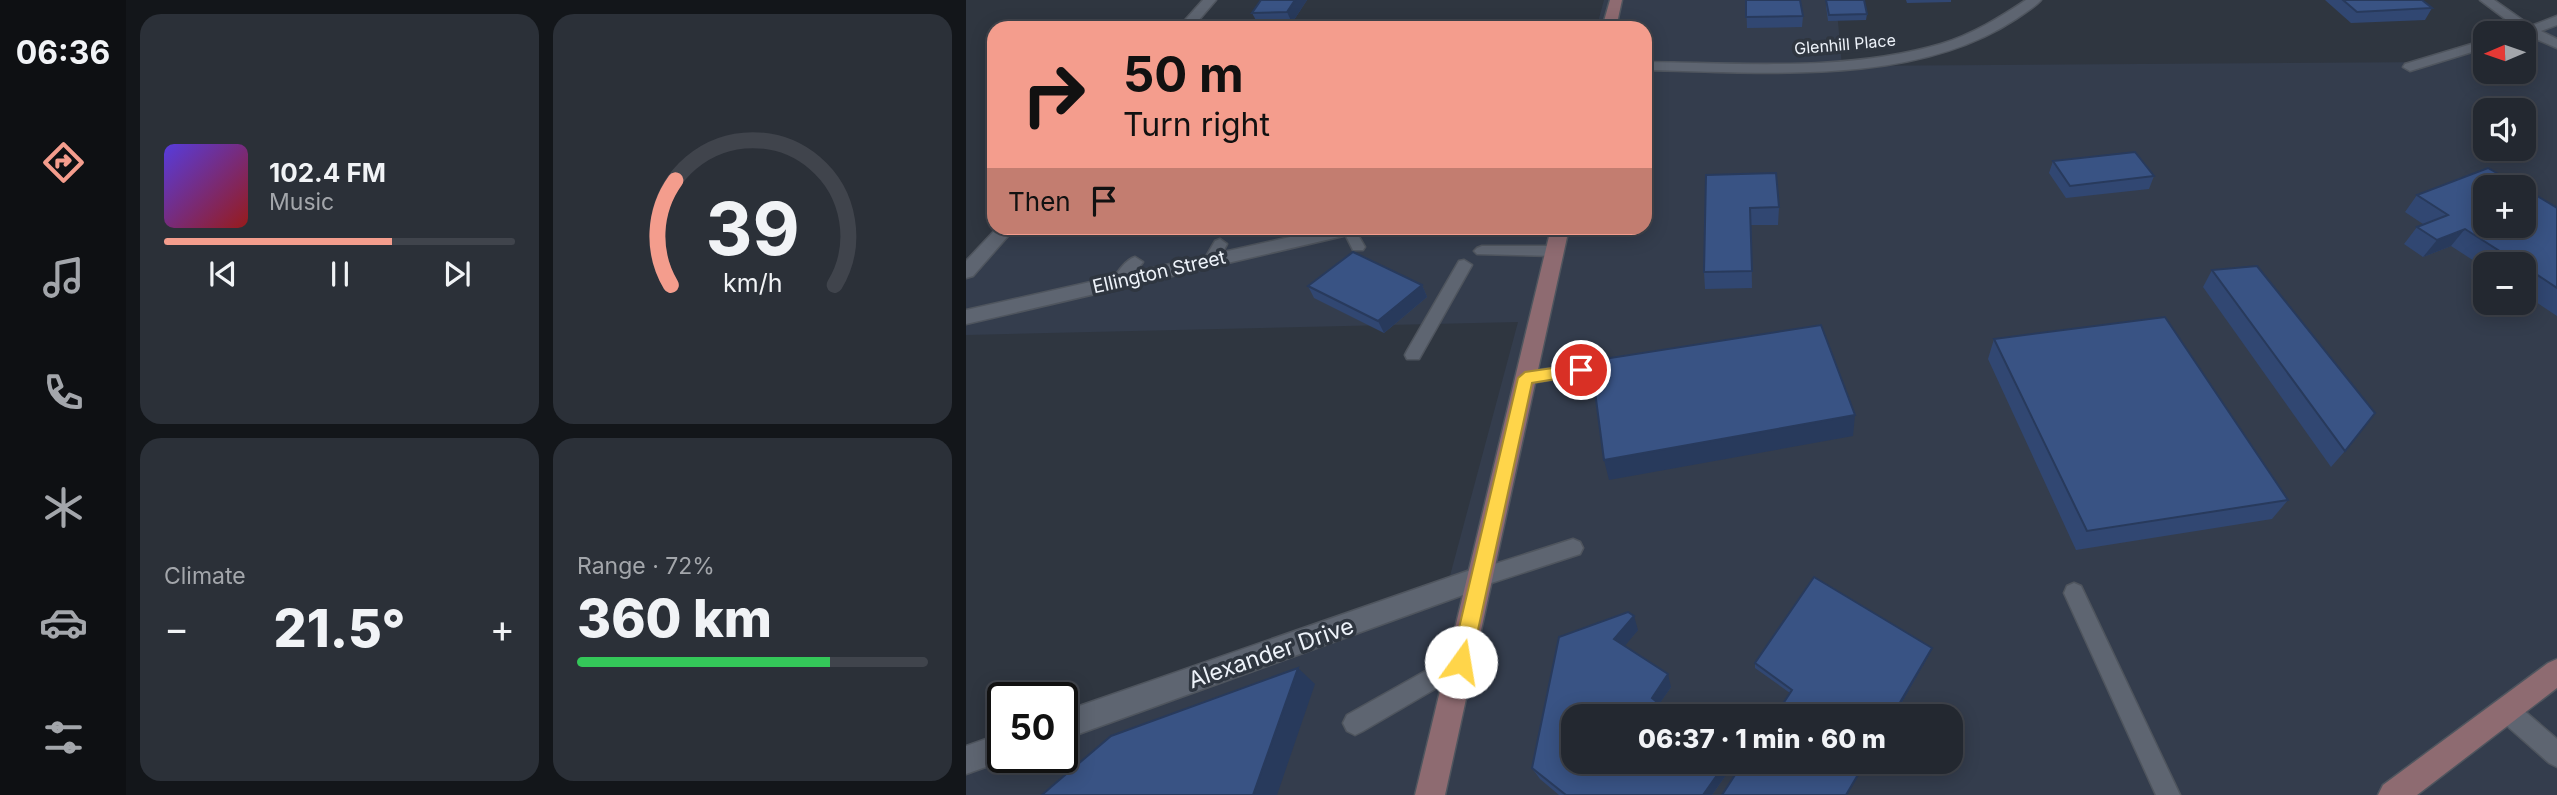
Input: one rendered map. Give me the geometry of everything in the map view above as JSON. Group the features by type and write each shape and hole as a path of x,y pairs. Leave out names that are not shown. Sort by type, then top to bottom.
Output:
{"main road":[{"path":"1611,21 1616,0"},
{"path":"1430,795 1558,235"},
{"path":"2393,795 2557,672"}],"street":[{"path":"1191,21 1210,0"},
{"name":"Glenhill Place","path":"1652,66 1803,66 1900,58 1978,35 2035,0"},
{"path":"2486,0 2512,21"},
{"path":"2536,28 2557,20"},
{"path":"2536,36 2557,44"},
{"path":"2410,67 2473,48"},
{"path":"966,272 1000,235"},
{"name":"Ellington Street","path":"966,317 1119,282 1216,252 1298,235"},
{"name":"Alexander Drive","path":"1078,720 1479,578"},
{"path":"966,760 987,753"}],"lane":[{"path":"1353,235 1358,247"},
{"path":"1482,251 1554,251"},
{"path":"1119,282 1135,261"},
{"path":"1413,355 1464,265"},
{"path":"1525,378 1581,370"},
{"path":"1479,578 1573,548"},
{"path":"2074,593 2168,795"},
{"path":"1355,723 1461,662"},
{"path":"2506,710 2557,755"}],"shaded area":[{"path":"1604,0 1836,0 1842,66 2439,62 2473,52 2473,84 2536,84 2536,32 2557,26 2557,795 966,795 966,765 987,761 987,773 1078,773 1078,727 1443,602 1518,322 966,335 966,268 996,235 1652,235 1652,21 1598,21"}],"building":[{"path":"1261,0 1295,0 1287,12 1252,13"},
{"path":"1746,0 1800,0 1803,16 1746,17"},
{"path":"1826,0 1864,0 1867,14 1829,15"},
{"path":"2343,0 2422,0 2432,8 2357,12"},
{"path":"2135,152 2154,176 2070,186 2053,161"},
{"path":"2488,168 2500,175 2473,175 2473,234 2465,229 2437,240 2417,227 2448,215 2417,195"},
{"path":"1776,173 1779,207 1750,208 1752,271 1704,272 1706,175"},
{"path":"2536,195 2557,208 2557,288 2536,274 2536,252 2501,252 2479,238 2536,238"},
{"path":"1353,252 1422,285 1378,321 1308,286"},
{"path":"2257,266 2375,413 2345,451 2212,270"},
{"path":"2165,317 2288,500 2087,531 1994,339"},
{"path":"1821,325 1855,415 1604,460 1591,361"},
{"path":"1814,577 1932,648 1899,704 1783,704 1792,690 1755,663"},
{"path":"1628,612 1634,616 1614,639 1668,674 1652,698 1659,704 1561,704 1561,774 1718,774 1703,795 1566,795 1532,768 1559,637"},
{"path":"1298,668 1253,795 1042,795 1068,773 1078,773 1078,764 1111,736"},
{"path":"1736,774 1858,774 1846,795 1722,795"}],"route":[{"path":"1461,662 1525,378 1581,370"}]}
